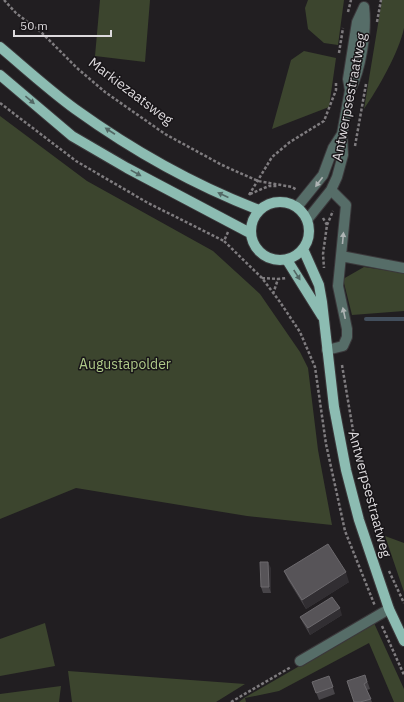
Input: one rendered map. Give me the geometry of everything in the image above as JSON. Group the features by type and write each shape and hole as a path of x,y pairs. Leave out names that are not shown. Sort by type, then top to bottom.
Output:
{"main road":[{"path":"0,47 75,109 167,168 226,197 259,210"},
{"path":"0,75 72,136 127,168 250,233"},
{"path":"277,202 288,202 297,207 307,220 309,235 303,249 296,256 287,260 277,260 262,254 252,243 250,233 251,224 259,210 267,204 277,202"},
{"name":"Antwerpsestraatweg","path":"303,249 319,285 334,407 346,470 360,520 389,609 404,641"},
{"name":"Antwerpsestraatweg","path":"287,260 324,320"}],"street":[{"name":"Antwerpsestraatweg","path":"307,220 331,190 337,177 343,155 342,134 350,90 348,79 356,29 364,3"},
{"name":"Antwerpsestraatweg","path":"297,207 323,175 333,148 342,134"},
{"path":"327,350 340,347 345,343 347,337 347,329 338,286 346,205 340,197 331,190"},
{"path":"341,256 404,268"},
{"path":"300,661 377,614 389,609"}],"path":[{"name":"Markiezaatsweg","path":"4,0 16,13 42,33 77,68 105,92 165,134 222,165 258,181"},
{"name":"Antwerpsestraatweg","path":"376,29 381,0"},
{"name":"Antwerpsestraatweg","path":"354,152 366,81"},
{"path":"0,103 76,161 148,203 224,240"},
{"name":"Antwerpsestraatweg","path":"258,181 272,157 290,142 324,121"},
{"path":"250,194 269,186 284,186"},
{"path":"327,226 340,197"},
{"path":"323,254 324,269"},
{"path":"262,278 278,279"},
{"path":"273,294 300,332"},
{"name":"Antwerpsestraatweg","path":"340,347 360,478"},
{"name":"Antwerpsestraatweg","path":"387,567 404,603"},
{"path":"231,702 300,661"}],"green space":[{"path":"100,0 150,0 145,62 95,56"},
{"path":"308,0 344,0 338,45 324,43 308,29 305,8"},
{"path":"382,0 404,0 404,28 398,48 364,109"},
{"path":"304,51 336,58 329,107 272,129 291,60"},
{"name":"Augustapolder","path":"0,116 87,181 213,251 260,294 300,352 308,368 318,450 332,525 247,516 76,488 0,519"},
{"path":"364,267 404,273 404,311 352,315 343,279"},
{"path":"385,536 404,543 404,592"},
{"path":"45,623 55,666 0,676 0,639"},
{"path":"374,623 404,689 404,702 394,702 369,643 279,691 245,698 246,702 239,702 244,698"},
{"path":"68,671 245,684 216,702 72,702"},
{"path":"61,686 59,702 0,702 0,694"}],"building":[{"path":"328,544 346,572 302,600 284,571"},
{"path":"260,562 268,562 269,587 261,587"},
{"path":"332,597 340,608 308,628 300,617"},
{"path":"365,675 367,682 364,684 371,699 354,702 347,681"},
{"path":"329,676 333,687 316,693 312,682"}],"waterway":[{"path":"366,319 404,319"}]}
